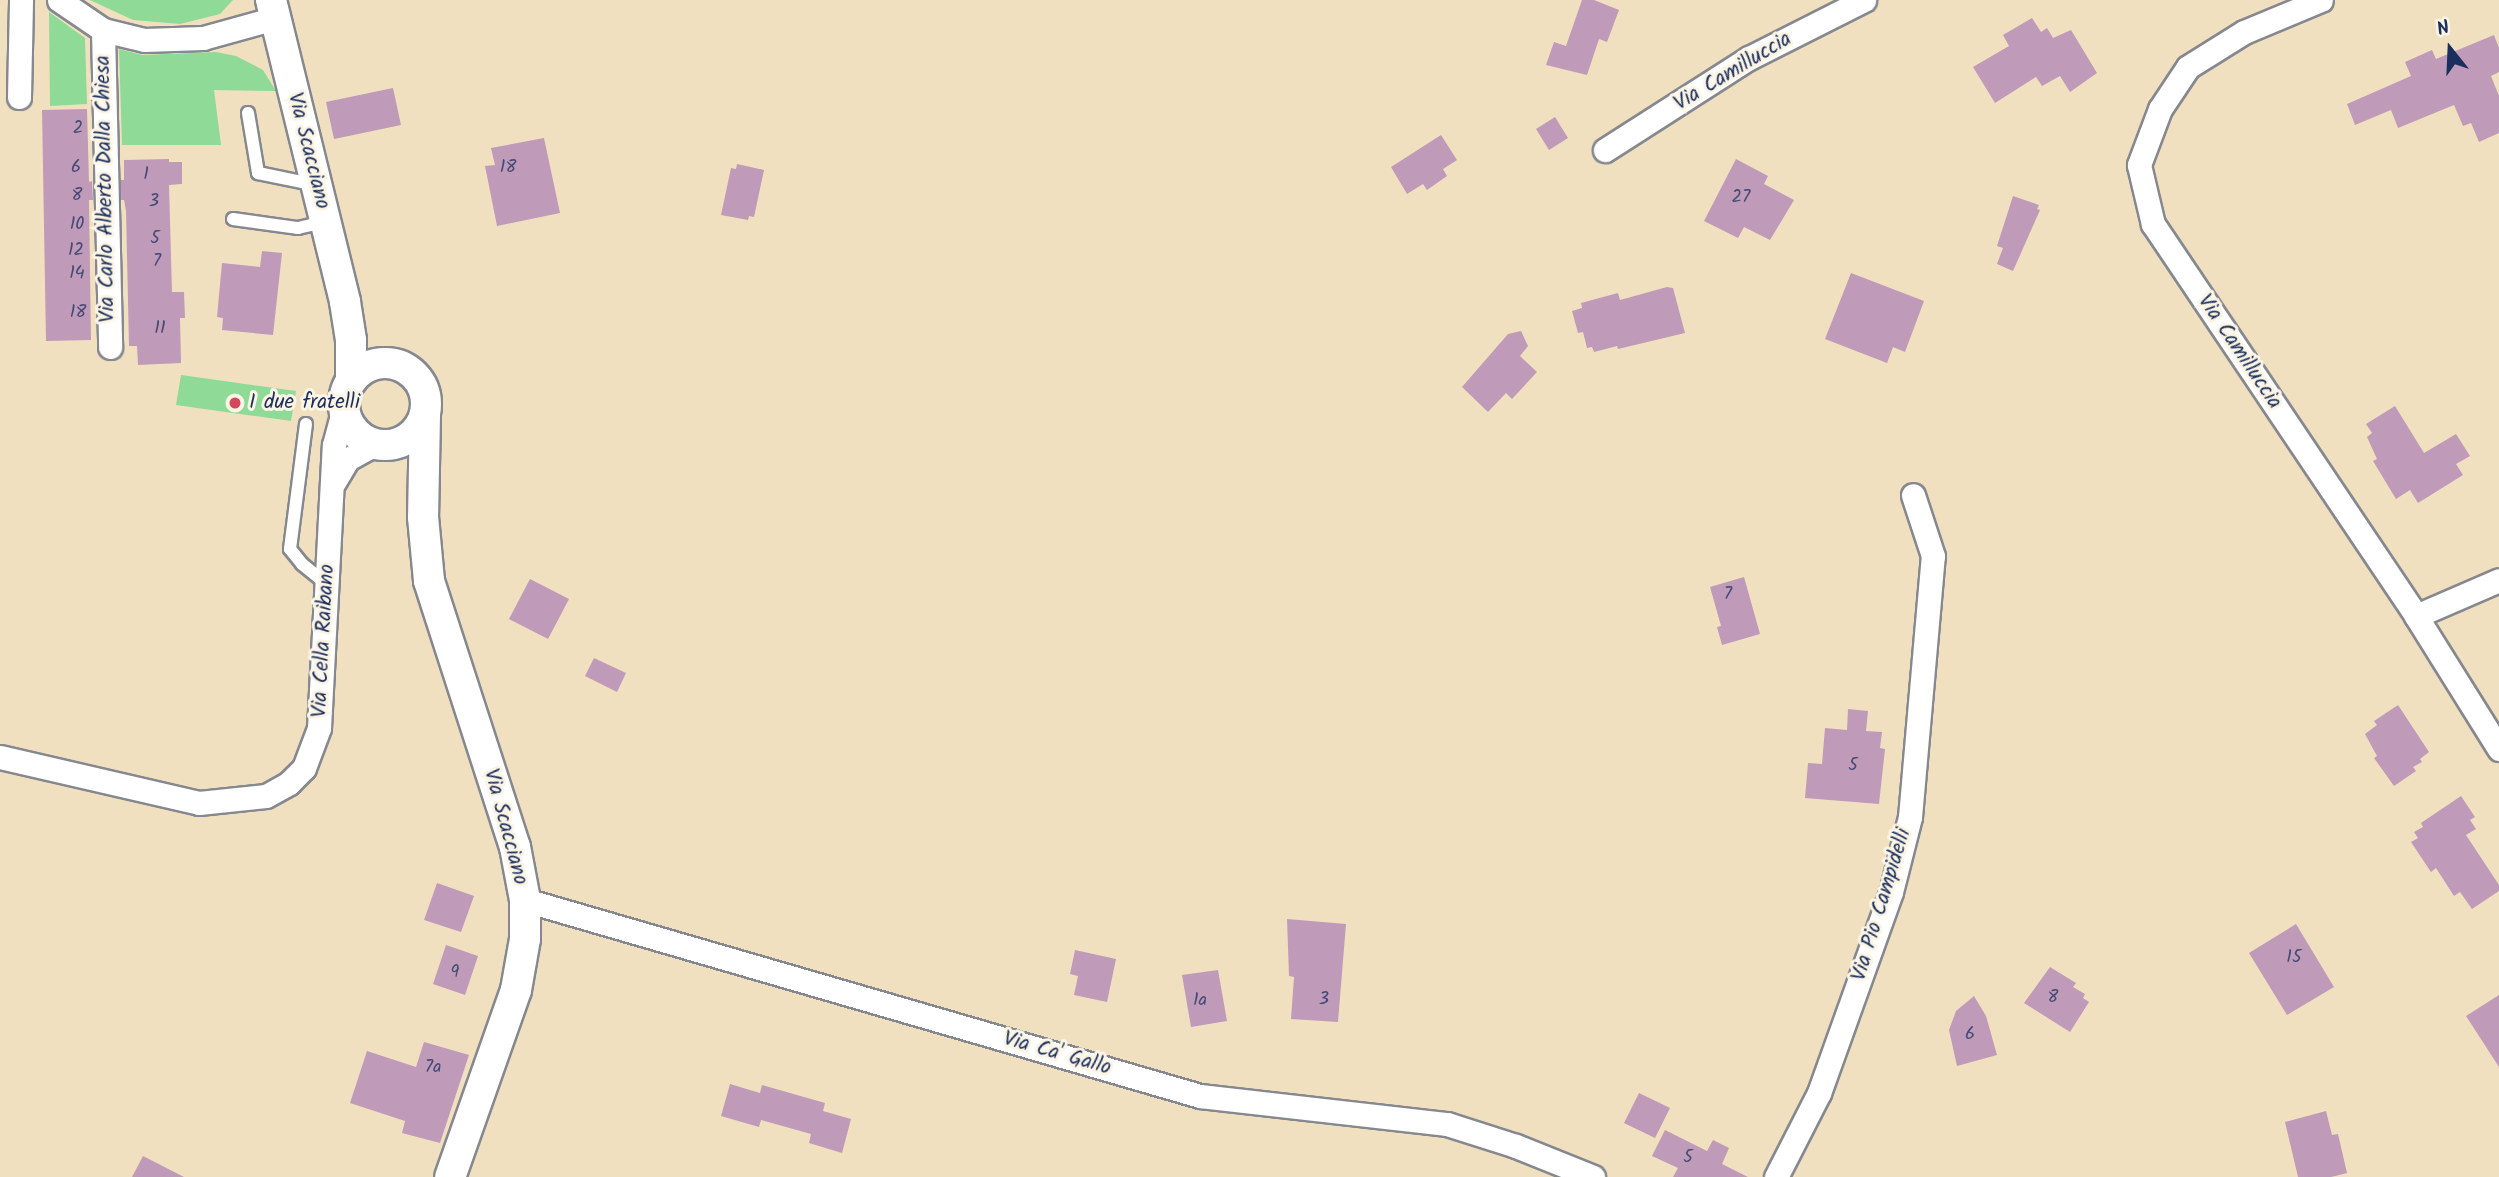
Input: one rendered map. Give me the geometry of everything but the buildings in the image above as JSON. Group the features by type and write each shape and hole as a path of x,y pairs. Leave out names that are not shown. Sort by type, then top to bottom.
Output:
{"street":[{"path":"19,97 21,0"},
{"name":"Via Carlo Alberto Dalla Chiesa","path":"59,0 103,30 144,40 203,38 273,9"},
{"name":"Via Camilluccia","path":"1605,150 1749,58 1864,0"},
{"name":"Via Camilluccia","path":"2320,0 2244,32 2188,67 2160,109 2139,165 2153,224 2416,616 2499,749"},
{"name":"Via Scacciano","path":"273,9 345,302 351,340 348,394 354,430 399,463 422,517"},
{"name":"Via Carlo Alberto Dalla Chiesa","path":"103,30 110,347"},
{"name":"Via Scacciano","path":"345,302 370,340 422,386 426,400 422,517 429,581 515,847 525,900 525,939 516,990 450,1177"},
{"path":"348,394 373,365 400,366"},
{"name":"Via Cella Raibano","path":"0,757 199,803 266,796 289,783 303,768 319,729 334,444 348,394"},
{"path":"332,485 348,459 375,444 391,445 406,439 418,429 425,415"},
{"name":"Via Pio Campidelli","path":"1776,1177 1819,1093 1891,892 1910,817 1933,556 1913,495"},
{"path":"2416,616 2499,580"},
{"name":"Via Ca' Gallo","path":"525,900 1200,1096 1447,1124 1516,1146 1593,1177"}],"lane":[{"path":"248,113 258,173 316,186"},
{"path":"233,219 298,228 325,222"},
{"path":"306,424 290,549 302,564 327,584"}],"green space":[{"path":"90,0 233,0 220,14 180,24 133,20"},
{"path":"49,12 85,38 87,104 50,106"},
{"path":"119,49 142,55 216,52 236,56 263,70 276,91 214,90 221,145 122,145"},
{"path":"181,375 296,391 291,421 176,405"}],"place":[{"name":"I due fratelli","path":"235,403"}]}
